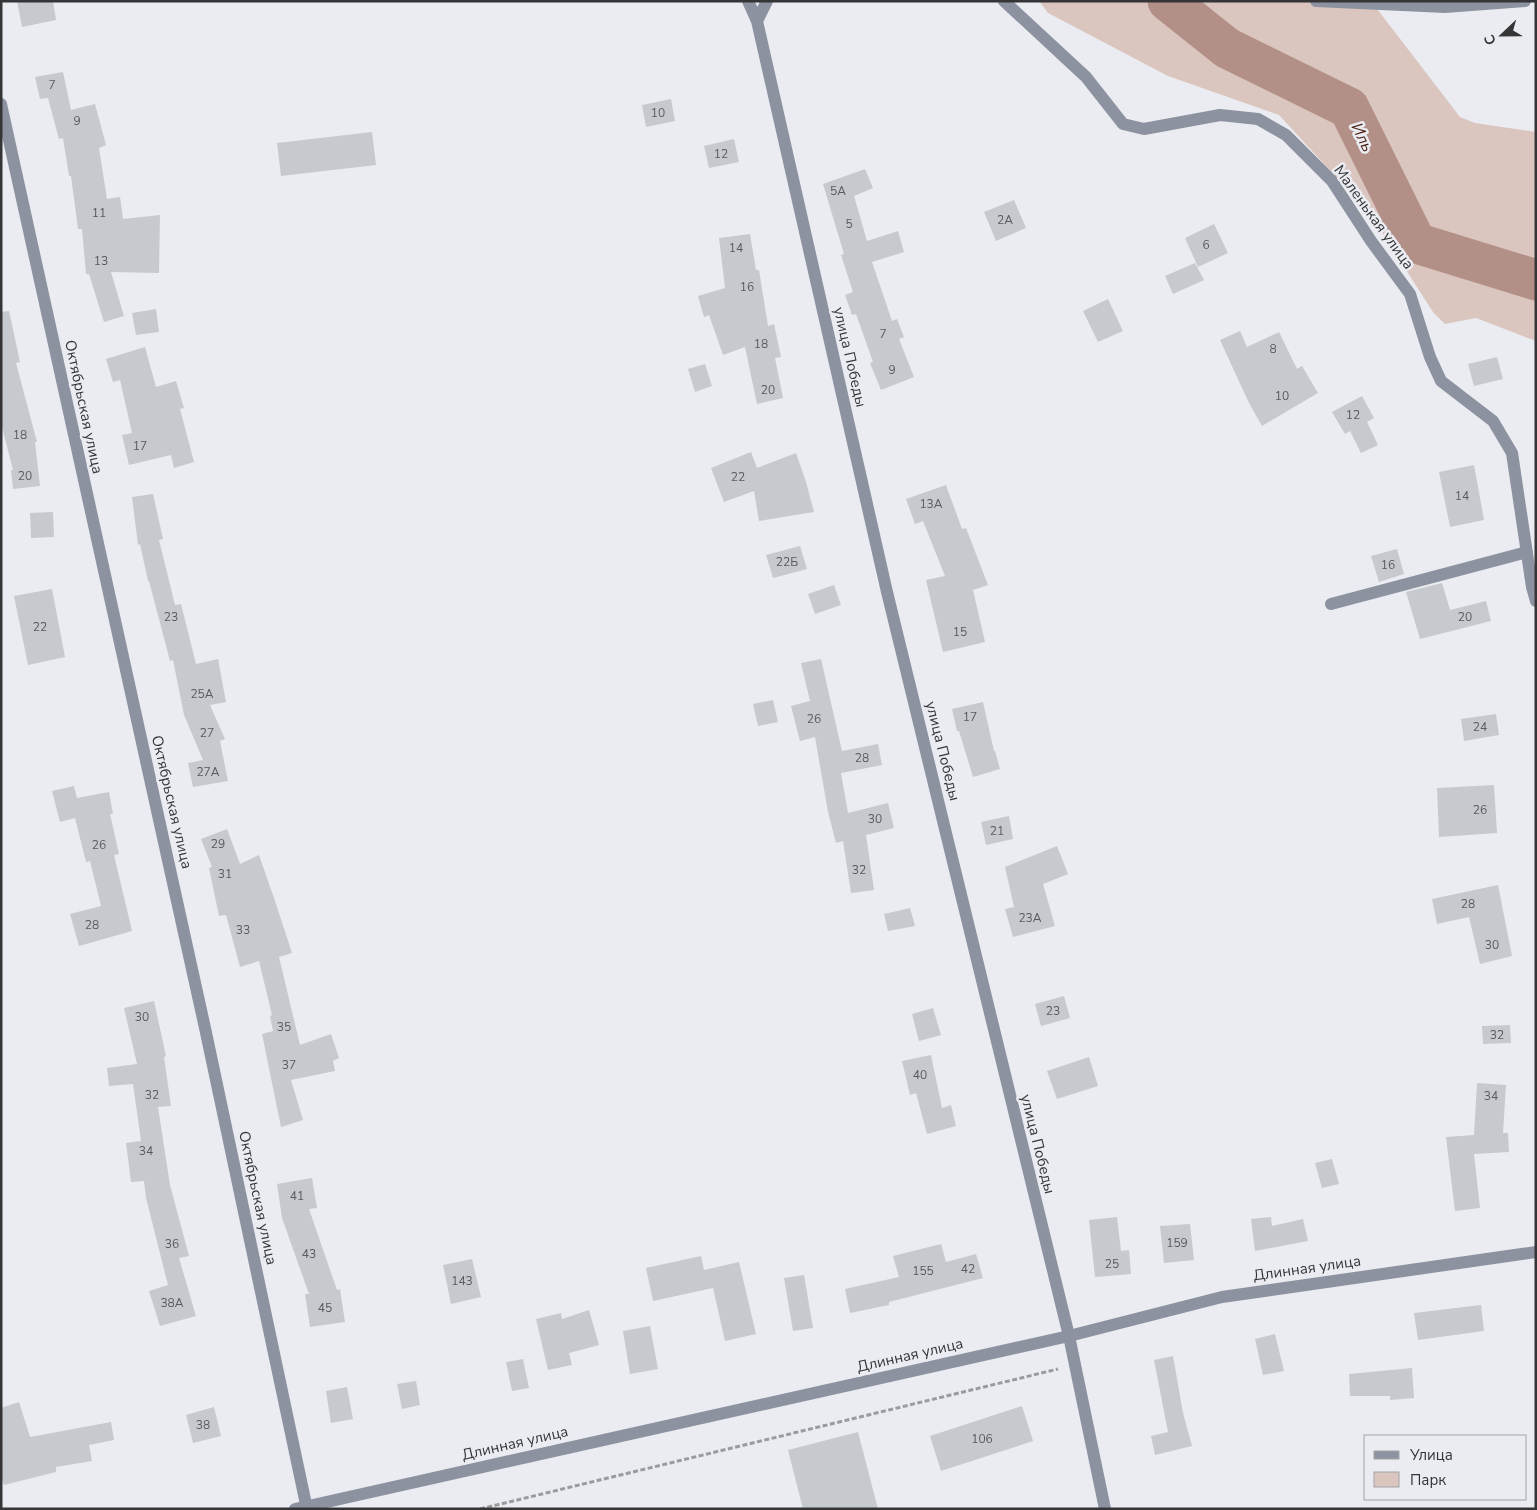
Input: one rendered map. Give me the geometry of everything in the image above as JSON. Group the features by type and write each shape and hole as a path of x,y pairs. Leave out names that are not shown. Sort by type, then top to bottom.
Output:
{"street":[{"name":"улица Победы","path":"748,1 757,22 890,601 1075,1365 1105,1509"},
{"path":"757,22 767,1"},
{"name":"Маленькая улица","path":"1004,1 1086,77 1123,124 1144,129 1220,115 1258,119 1286,134 1332,181 1371,242 1410,294 1430,357 1442,381 1492,421 1512,453 1532,587 1536,601"},
{"path":"1316,1 1445,6 1525,1"},
{"name":"Октябрьская улица","path":"1,104 205,1028 303,1508"},
{"path":"1331,604 1527,552"},
{"name":"Длинная улица","path":"303,1508 1068,1336 1222,1297 1536,1252"}],"path":[{"path":"480,1509 1075,1365"}],"green space":[{"path":"1039,1 1371,1 1460,117 1475,123 1536,132 1536,341 1476,318 1445,324 1433,312 1370,214 1279,115 1168,76 1048,13"}],"building":[{"path":"17,1 53,1 56,20 22,27"},
{"path":"63,72 71,110 95,104 106,145 99,148 107,199 120,197 123,219 160,215 159,273 111,272 124,316 104,322 89,274 86,274 82,229 78,229 71,176 69,176 63,138 59,139 48,98 40,99 35,77"},
{"path":"671,99 675,121 646,127 642,105"},
{"path":"372,132 376,165 281,176 277,143"},
{"path":"734,139 739,162 709,168 704,146"},
{"path":"865,169 873,188 854,196 867,241 898,231 904,252 872,262 892,321 897,319 904,337 899,339 914,377 881,390 870,363 873,362 856,314 852,315 845,295 853,292 841,255 844,254 823,184"},
{"path":"1014,200 1026,228 996,241 984,212"},
{"path":"1214,224 1228,253 1198,267 1185,238"},
{"path":"750,234 756,270 759,270 768,326 774,324 781,357 775,358 783,398 757,404 745,347 723,355 709,315 704,317 698,296 725,288 719,238"},
{"path":"1195,263 1204,280 1173,294 1165,276"},
{"path":"1108,299 1123,331 1098,342 1083,311"},
{"path":"156,309 159,332 136,335 132,313"},
{"path":"9,311 20,362 16,363 37,442 35,442 40,486 13,489 11,470 13,470 1,423 1,312"},
{"path":"1240,331 1247,347 1279,332 1297,369 1302,366 1318,393 1262,426 1249,403 1220,340"},
{"path":"145,347 156,387 176,381 184,408 180,409 194,462 174,468 171,455 129,465 122,435 132,433 120,380 113,382 106,359"},
{"path":"1497,357 1503,379 1474,386 1468,364"},
{"path":"705,364 712,386 695,392 688,369"},
{"path":"1362,396 1374,418 1367,422 1378,445 1361,453 1350,431 1345,434 1332,412"},
{"path":"751,452 757,468 796,453 814,512 759,521 754,491 724,502 711,468"},
{"path":"1474,465 1484,520 1450,527 1439,472"},
{"path":"946,485 962,529 966,528 988,585 973,590 985,642 943,652 926,580 945,576 923,521 915,524 906,499"},
{"path":"153,494 163,539 159,540 175,605 181,604 196,664 218,659 226,702 210,705 225,739 220,741 228,781 193,787 188,763 203,760 184,715 173,660 170,661 140,544 138,545 132,497"},
{"path":"53,512 54,537 31,538 30,513"},
{"path":"800,546 807,569 773,578 766,555"},
{"path":"1397,549 1404,574 1379,582 1371,556"},
{"path":"1442,583 1450,610 1486,601 1491,621 1420,639 1406,592"},
{"path":"834,585 841,605 815,614 808,594"},
{"path":"52,589 65,657 28,665 14,596"},
{"path":"821,659 842,751 878,744 882,765 841,773 848,813 888,803 894,828 866,835 874,890 851,893 843,841 836,843 828,812 815,737 800,741 791,706 810,701 801,663"},
{"path":"773,700 778,722 758,726 753,704"},
{"path":"983,702 1000,769 973,777 959,731 957,731 952,709"},
{"path":"1496,714 1499,735 1464,741 1461,719"},
{"path":"1494,785 1497,833 1439,837 1437,788"},
{"path":"74,786 77,798 109,792 113,814 110,814 119,854 114,855 132,931 79,946 70,914 101,906 90,861 86,862 75,818 60,822 52,791"},
{"path":"1009,816 1013,839 986,845 981,822"},
{"path":"227,829 240,864 259,855 275,901 292,953 279,957 300,1045 331,1034 339,1058 333,1061 335,1071 291,1080 303,1120 281,1127 262,1034 273,1031 270,1016 272,1015 259,961 240,967 226,915 219,916 209,868 212,867 201,839"},
{"path":"1057,846 1068,874 1043,884 1055,926 1013,937 1005,909 1014,907 1005,867"},
{"path":"1498,885 1512,956 1480,964 1469,917 1437,924 1432,899"},
{"path":"910,908 915,926 888,931 884,914"},
{"path":"1064,996 1070,1018 1041,1026 1035,1004"},
{"path":"154,1001 166,1056 164,1057 171,1106 158,1107 170,1185 189,1256 179,1258 196,1316 160,1326 149,1291 168,1285 146,1198 144,1181 131,1182 126,1143 141,1141 133,1084 109,1086 107,1068 137,1064 124,1008"},
{"path":"933,1008 941,1035 919,1041 912,1014"},
{"path":"1510,1025 1511,1043 1483,1044 1482,1026"},
{"path":"931,1055 942,1108 951,1105 956,1126 927,1134 916,1093 910,1095 902,1061"},
{"path":"1089,1057 1098,1086 1057,1099 1047,1071"},
{"path":"1477,1083 1506,1085 1503,1133 1508,1133 1509,1152 1474,1154 1480,1208 1455,1211 1446,1137 1474,1135"},
{"path":"1332,1159 1339,1184 1322,1188 1315,1163"},
{"path":"312,1178 317,1208 309,1209 337,1290 340,1289 345,1322 310,1327 305,1294 309,1294 282,1218 277,1184"},
{"path":"1117,1217 1121,1251 1129,1250 1131,1274 1095,1277 1089,1220"},
{"path":"1271,1217 1272,1226 1303,1219 1308,1241 1255,1251 1251,1219"},
{"path":"1190,1224 1194,1260 1164,1263 1160,1226"},
{"path":"941,1244 946,1262 976,1254 983,1278 889,1302 889,1305 850,1313 845,1289 899,1277 893,1256"},
{"path":"701,1256 704,1270 739,1262 756,1334 725,1341 713,1288 653,1301 646,1268"},
{"path":"472,1259 481,1297 451,1304 443,1265"},
{"path":"804,1275 813,1328 793,1331 784,1278"},
{"path":"1481,1305 1484,1331 1418,1340 1414,1313"},
{"path":"589,1310 599,1345 569,1353 572,1365 548,1370 536,1319 561,1313 562,1319"},
{"path":"650,1326 658,1369 630,1374 623,1331"},
{"path":"1275,1334 1284,1371 1263,1375 1255,1339"},
{"path":"1173,1356 1183,1413 1192,1446 1155,1455 1151,1436 1168,1432 1154,1360"},
{"path":"523,1359 529,1388 512,1391 506,1362"},
{"path":"1412,1368 1414,1398 1390,1400 1390,1396 1350,1396 1349,1374"},
{"path":"416,1381 420,1405 402,1409 397,1384"},
{"path":"347,1387 353,1419 331,1423 326,1391"},
{"path":"19,1402 30,1437 111,1422 114,1440 89,1445 92,1461 56,1467 56,1472 4,1485 1,1475 1,1408"},
{"path":"1022,1406 1033,1441 941,1471 930,1436"},
{"path":"214,1407 221,1436 193,1443 186,1415"},
{"path":"858,1432 878,1509 803,1509 788,1450"}],"waterway":[{"name":"Иль","path":"1168,1 1227,48 1349,108 1416,243 1536,280"}]}
